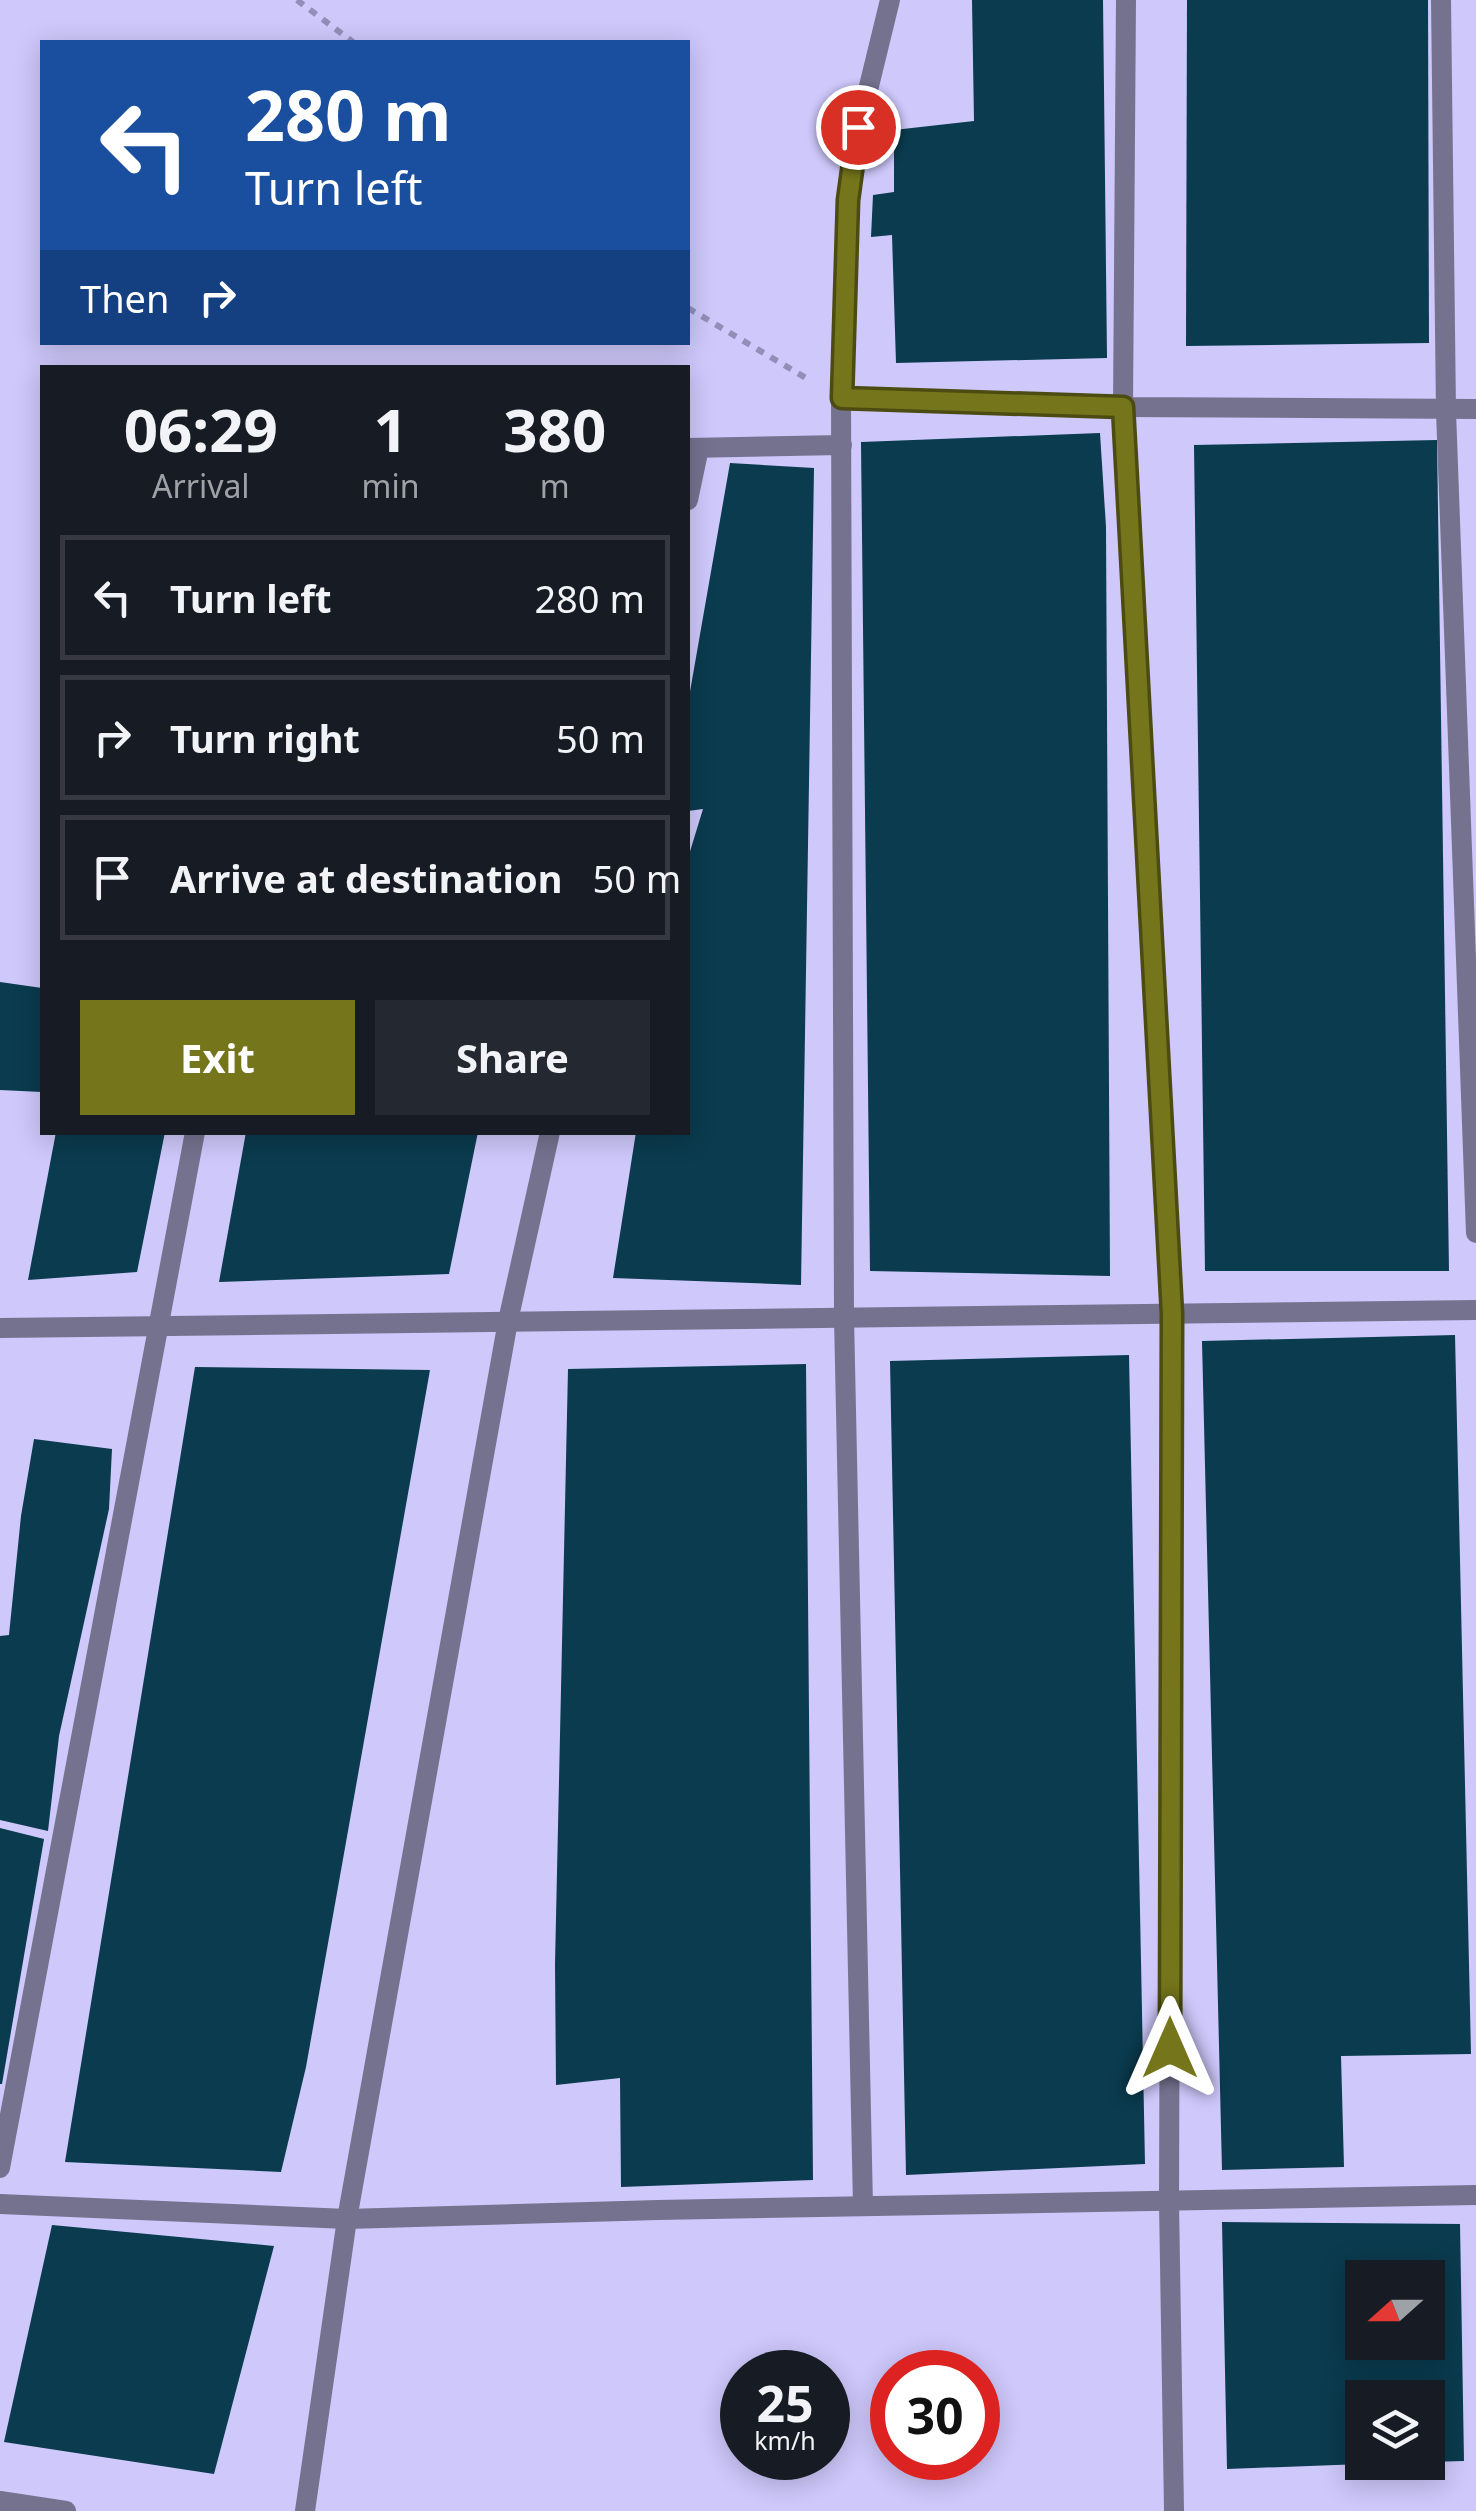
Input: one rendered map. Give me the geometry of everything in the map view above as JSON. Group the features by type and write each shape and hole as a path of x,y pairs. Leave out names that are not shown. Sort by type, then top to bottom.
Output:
{"street":[{"path":"863,2206 844,1317 842,398 848,200 858,127 890,0"},
{"path":"1126,0 1123,407 1172,1314 1170,2202 1174,2511"},
{"path":"1441,0 1446,411 1476,1233"},
{"path":"842,398 1123,407 1476,410"},
{"path":"690,479 693,448 842,445"},
{"path":"0,2168 194,1135"},
{"path":"305,2511 347,2219 508,1321 549,1135"},
{"path":"0,1328 1476,1310"},
{"path":"0,2204 347,2219 1476,2195"},
{"path":"0,2500 66,2511"}],"path":[{"path":"297,0 350,40"},
{"path":"690,309 842,398"}],"building":[{"path":"972,0 1103,0 1107,358 896,363 892,235 871,237 873,195 894,192 894,130 974,121"},
{"path":"1187,0 1428,0 1429,343 1186,346"},
{"path":"1100,433 1106,527 1110,1276 870,1271 861,442"},
{"path":"1437,440 1449,1271 1205,1271 1194,445"},
{"path":"730,463 814,468 801,1285 613,1278 636,1135 690,1135 690,851 703,809 690,811 690,692"},
{"path":"0,982 40,988 40,1092 0,1090"},
{"path":"55,1135 164,1135 137,1272 28,1280"},
{"path":"245,1135 477,1135 449,1274 219,1282"},
{"path":"1455,1335 1471,2054 1341,2056 1344,2167 1222,2170 1202,1341"},
{"path":"1129,1355 1145,2164 906,2175 890,1361"},
{"path":"806,1364 813,2180 621,2187 620,2078 556,2085 555,1964 568,1369"},
{"path":"195,1367 430,1370 306,2067 281,2172 65,2162"},
{"path":"34,1439 112,1449 109,1509 59,1736 48,1831 0,1820 0,1636 9,1635 21,1516"},
{"path":"0,1828 44,1839 2,2084 0,2084"},
{"path":"1222,2222 1460,2224 1464,2461 1445,2462 1445,2380 1345,2380 1345,2465 1227,2469"},
{"path":"52,2225 274,2246 214,2474 4,2442"}],"route":[{"path":"858,127 848,200 842,398 1123,407 1172,1314 1170,2048"}]}
